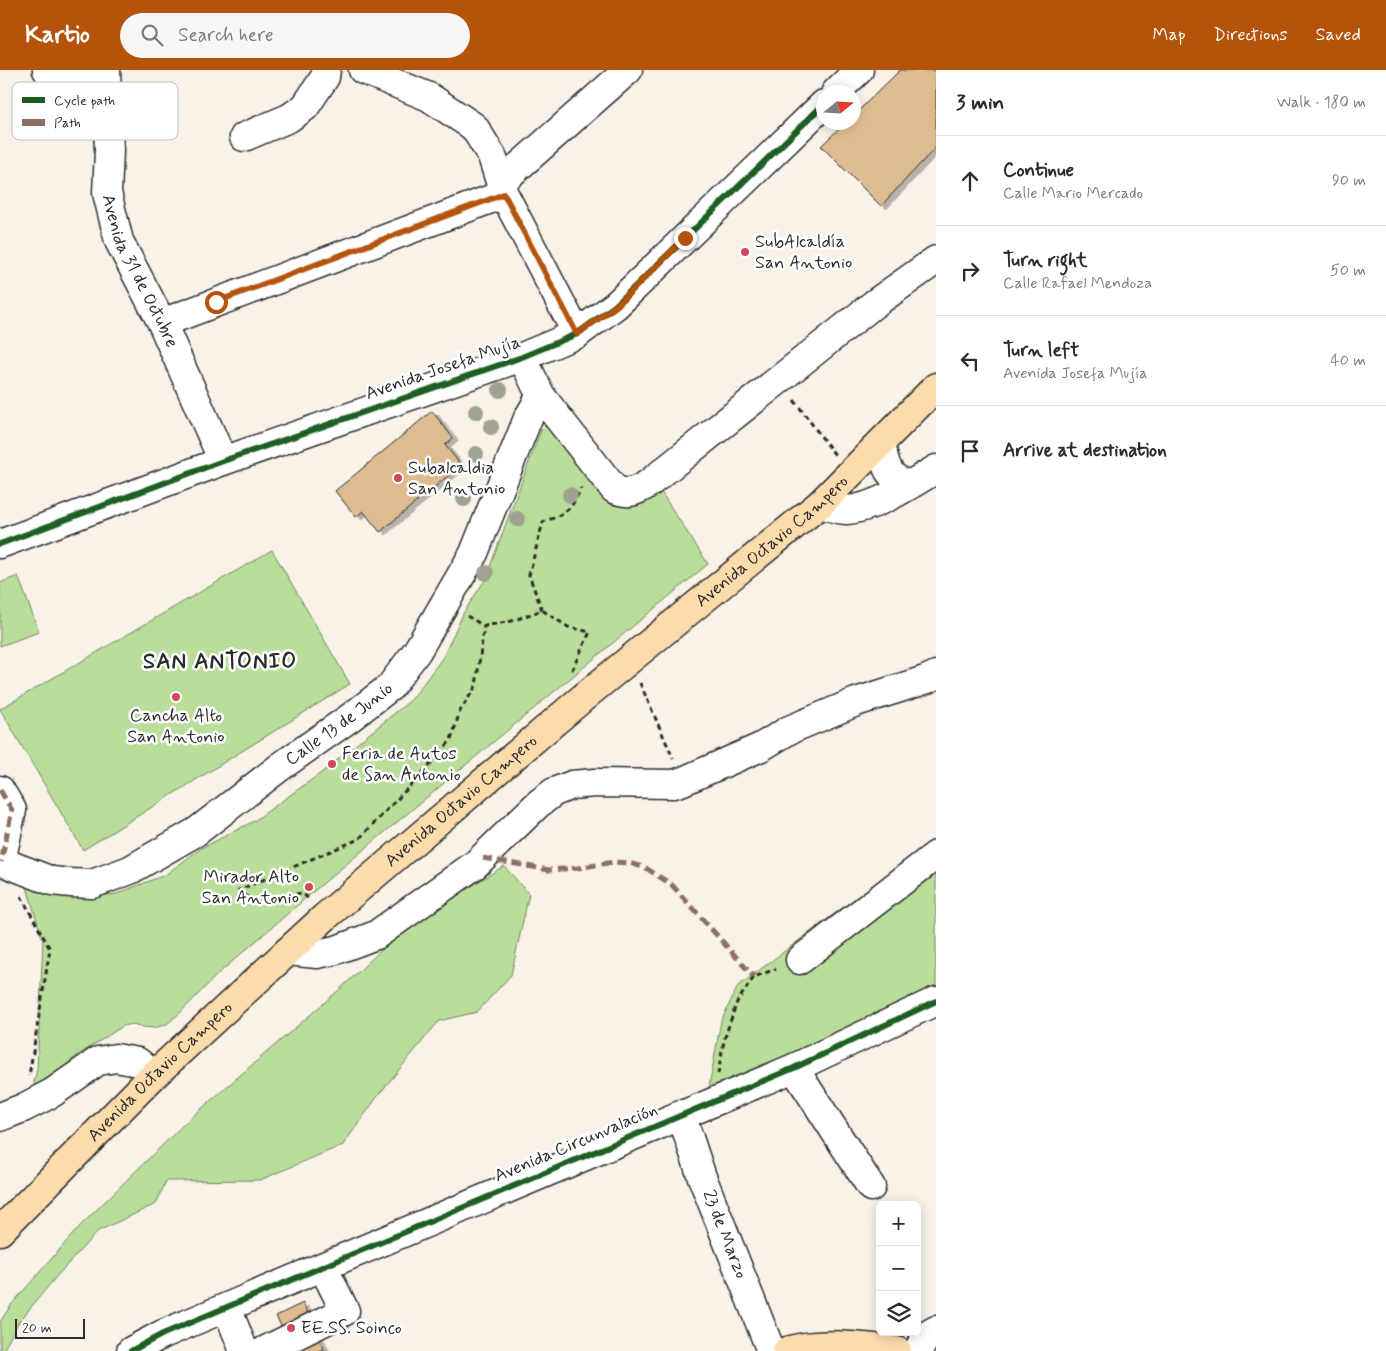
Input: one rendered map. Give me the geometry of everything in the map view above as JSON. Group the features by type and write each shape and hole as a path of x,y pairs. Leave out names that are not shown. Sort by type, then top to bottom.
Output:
{"main road":[{"name":"Avenida Octavio Campero","path":"0,1231 154,1075 325,916 586,696 820,504 936,387"},
{"path":"788,1351 797,1348 845,1346 897,1351"}],"street":[{"path":"47,70 72,73 92,70"},
{"path":"244,137 289,118 305,106 325,77 326,70"},
{"path":"363,70 429,96 474,127 492,156 503,188 577,334"},
{"path":"162,323 503,188 628,70"},
{"path":"843,85 859,70"},
{"name":"Avenida Josefa Mujía","path":"0,544 222,461 522,357 577,334 616,306 816,112"},
{"name":"Avenida 31 de Octubre","path":"109,140 108,193 119,241 162,323 222,461"},
{"path":"522,357 541,396 591,462 614,489 628,493 636,492 874,304 936,260"},
{"name":"Calle 13 de Junio","path":"0,862 52,881 71,883 92,884 130,870 196,832 280,767 390,687 418,651 474,553 528,418 541,396"},
{"path":"881,444 884,460 890,474 898,481 909,485"},
{"path":"820,504 845,510 864,507 909,485 936,469"},
{"path":"288,951 316,954 336,950 376,935 476,864 538,804 554,792 572,785 596,783 674,784 761,747 789,730 856,702 936,675"},
{"path":"0,790 12,810 0,862"},
{"path":"800,960 936,855"},
{"name":"Avenida Circunvalación","path":"131,1351 163,1334 681,1114 794,1068 936,1002"},
{"path":"12,1112 52,1093 98,1061 116,1058 138,1062 154,1075"},
{"path":"794,1068 871,1187"},
{"name":"23 de Marzo","path":"681,1114 702,1178 771,1351"},
{"path":"264,1351 345,1312 323,1267"},
{"path":"227,1308 244,1351"},
{"path":"917,1351 928,1334 936,1330"}],"path":[{"path":"779,380 832,451"},
{"path":"572,672 590,632 568,627 542,610 529,575 543,522 560,516 574,503 591,462"},
{"path":"308,897 302,893 252,901 239,890 359,839 430,765 451,740 460,711 476,686 484,626 512,621 542,610"},
{"path":"637,676 683,781"},
{"path":"0,862 50,948 12,1112"},
{"path":"716,1081 724,1040 737,1002 754,977"}],"green space":[{"path":"547,424 563,448 568,447 584,465 659,489 708,564 314,891 220,972 167,1024 154,1028 133,1024 123,1026 78,1055 39,1087 34,1086 37,1069 43,941 23,874 77,898 116,894 165,875 200,849 254,821 321,773 412,699 443,657 464,612 485,580 541,430"},
{"name":"Cancha Alto San Antonio","path":"272,550 350,684 83,850 0,709"},
{"path":"18,576 39,632 0,646 0,583"},
{"path":"913,855 936,868 936,997 708,1092 721,1021 738,986"},
{"path":"504,866 529,894 511,975 477,1012 439,1021 380,1093 343,1145 260,1180 166,1181 156,1204 98,1231 55,1278 18,1323 3,1351 0,1351 0,1322 11,1305 81,1225 186,1122 339,990 399,933"}],"building":[{"path":"900,70 936,70 936,147 881,206 821,146 838,130 861,130 861,108"},
{"name":"Subalcaldia San Antonio","path":"432,411 453,438 445,445 461,465 380,532 363,511 356,517 335,491"},
{"path":"303,1303 324,1349 319,1351 283,1351 287,1338 276,1316"}],"marked path":[{"path":"0,790 12,810 1,862"},
{"path":"483,858 549,870 578,868 614,862 629,863 646,868 672,885 754,977"}],"cycle path":[{"path":"0,544 223,461 522,357 577,334 616,305 816,112"},
{"path":"131,1351 163,1334 794,1068 936,1001"}],"place":[{"name":"SubAlcaldía San Antonio","path":"745,252"},
{"name":"Subalcaldia San Antonio","path":"398,478"},
{"name":"Cancha Alto San Antonio","path":"176,697"},
{"name":"Feria de Autos de San Antonio","path":"332,764"},
{"name":"Mirador Alto San Antonio","path":"309,887"},
{"name":"EE.SS. Soinco","path":"291,1328"}],"district":[{"name":"SAN ANTONIO","path":"220,662"}],"route":[{"path":"216,302 504,194 577,334 616,306 685,238"}]}
